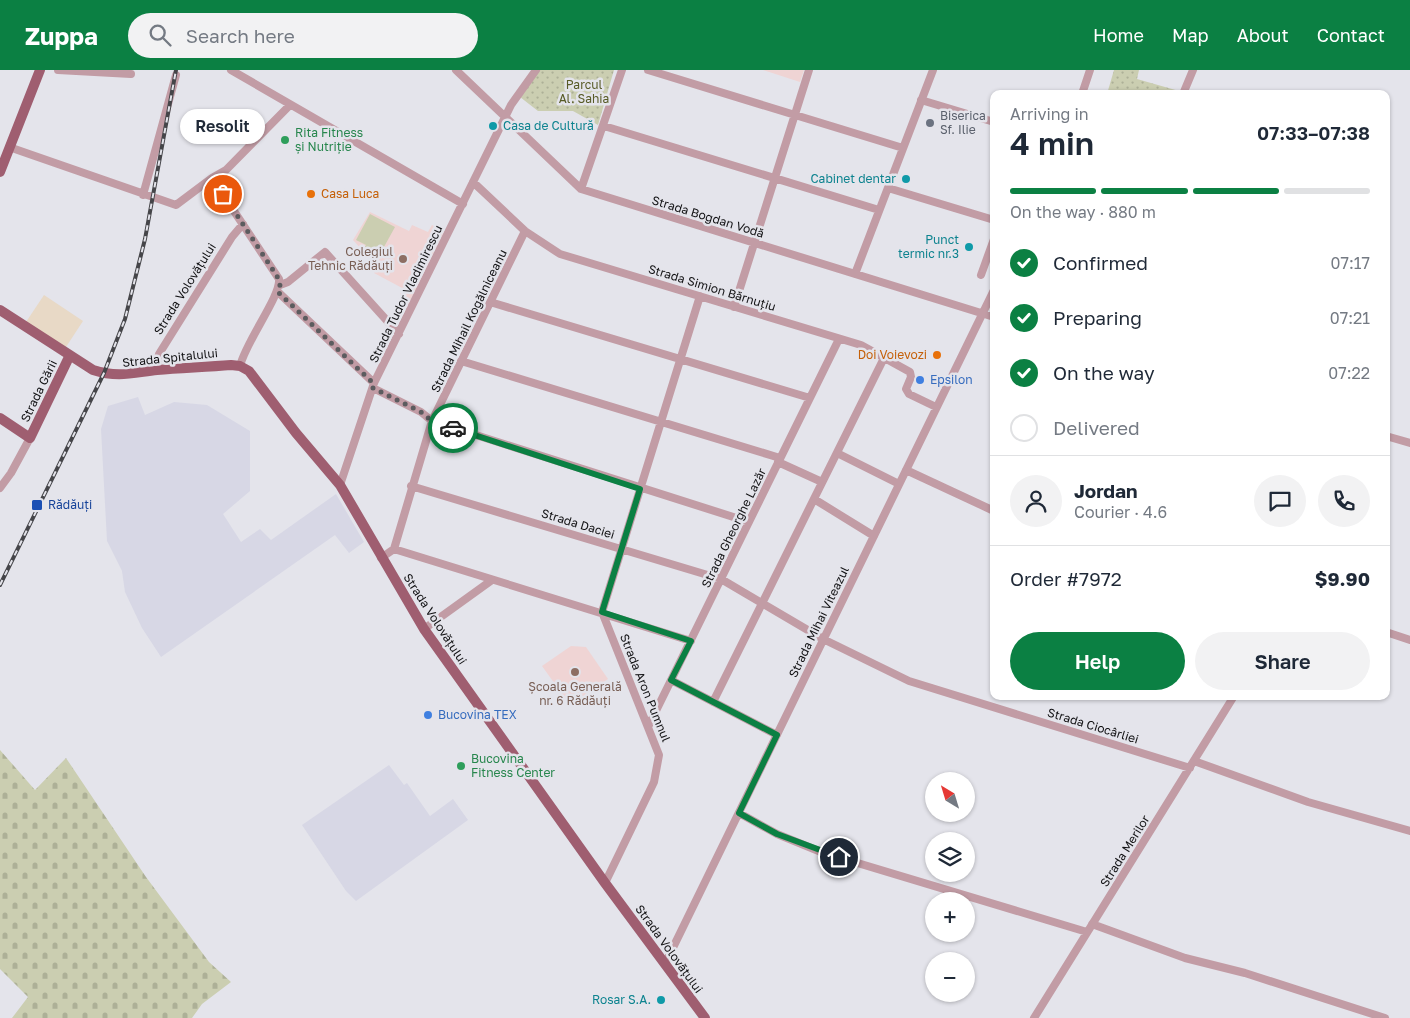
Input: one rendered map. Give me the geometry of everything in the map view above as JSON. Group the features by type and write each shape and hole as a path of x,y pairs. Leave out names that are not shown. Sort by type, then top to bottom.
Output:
{"main road":[{"path":"0,172 40,70"},
{"name":"Strada Spitalului","path":"0,310 93,370 112,375 156,370 240,366"},
{"name":"Strada Gării","path":"0,418 30,438 70,355"},
{"name":"Strada Volovățului","path":"240,366 249,371 296,433 340,484 381,558 424,628 605,883 704,1018"}],"street":[{"path":"58,70 131,74"},
{"path":"231,70 463,204"},
{"name":"Strada Bogdan Vodă","path":"456,70 581,189 990,316"},
{"name":"Strada Tudor Vladimirescu","path":"340,484 373,386 511,105 536,70"},
{"path":"581,189 622,70"},
{"path":"648,70 663,72 903,148"},
{"path":"734,307 809,70"},
{"path":"855,274 933,70"},
{"path":"1083,90 1090,70"},
{"path":"1185,90 1193,70"},
{"path":"144,195 176,75"},
{"path":"921,100 990,121"},
{"path":"9,147 176,205 226,170 290,105"},
{"path":"604,126 879,210"},
{"path":"212,178 277,276 279,289 373,386 421,412 432,421 640,489 749,522"},
{"name":"Strada Simion Bărnuțiu","path":"474,182 525,231 560,254 861,345 910,372 911,377 906,389 909,394 936,407"},
{"path":"888,188 990,219"},
{"name":"Strada Volovățului","path":"156,370 159,354 228,244 243,224"},
{"name":"Strada Mihail Kogălniceanu","path":"394,549 432,421 525,231"},
{"path":"981,275 990,250"},
{"path":"240,366 248,344 279,289 325,252 399,334"},
{"path":"602,612 700,296"},
{"name":"Strada Mihai Viteazul","path":"665,964 990,298"},
{"path":"490,302 810,398"},
{"name":"Strada Gheorghe Lazăr","path":"648,727 839,338"},
{"path":"713,702 884,358"},
{"path":"461,362 661,422 779,460 822,482"},
{"path":"1390,437 1410,443"},
{"name":"Strada Gării","path":"0,488 11,473 30,438"},
{"path":"837,452 899,484"},
{"path":"906,470 990,509"},
{"name":"Strada Daciei","path":"412,486 721,580 762,604"},
{"path":"814,498 874,536"},
{"path":"381,558 394,549 691,641"},
{"path":"424,628 492,580"},
{"name":"Strada Ciocârliei","path":"762,604 823,639 909,681 1410,831"},
{"name":"Strada Aron Pumnul","path":"602,612 659,755 654,782 605,883"},
{"path":"1390,633 1410,640"},
{"path":"671,680 777,735"},
{"name":"Strada Merilor","path":"1034,1018 1232,700"},
{"path":"739,813 777,834 821,852 1088,932"},
{"path":"1092,924 1185,958 1245,973 1386,1018"}],"shaded area":[{"path":"763,70 804,70 800,82"},
{"name":"Colegiul Tehnic Rădăuți","path":"370,212 409,231 412,225 428,232 432,225 444,231 408,305 400,294 404,289 374,273 379,260 363,251 353,240"},
{"path":"44,295 83,321 66,347 26,322"},
{"path":"138,397 145,415 174,402 207,405 250,431 250,491 223,514 241,542 260,529 271,540 336,494 364,542 349,553 335,535 161,657 142,628 125,592 122,571 107,541 101,429 108,406"},
{"name":"Școala Generală nr. 6 Rădăuți","path":"571,646 586,647 608,679 570,705 542,666"},
{"path":"389,765 404,785 407,783 430,816 453,799 468,820 356,901 346,891 302,825"}],"green space":[{"name":"Parcul Al. Sahia","path":"538,70 614,70 598,125 573,111 538,111 520,97"},
{"path":"1114,70 1139,70 1137,79 1176,90 1108,90"},
{"path":"370,214 395,227 379,256 364,248 366,245 356,240"},
{"path":"0,750 35,790 66,758 146,877 209,962 231,982 202,1004 192,1018 12,1018 28,997 0,969"}],"railway":[{"path":"0,585 104,373 125,319 145,239 176,70"}],"way so far":[{"path":"223,194 279,279 278,292 374,384 373,388 421,412 432,421 453,428"}],"place":[{"name":"Biserica Sf. Ilie","path":"930,123"},
{"name":"Casa de Cultură","path":"493,126"},
{"name":"Rita Fitness și Nutriție","path":"285,140"},
{"name":"Cabinet dentar","path":"906,179"},
{"name":"Resolit","path":"223,194"},
{"name":"Casa Luca","path":"311,194"},
{"name":"Punct termic nr.3","path":"969,247"},
{"name":"Colegiul Tehnic Rădăuți","path":"403,259"},
{"name":"Doi Voievozi","path":"937,355"},
{"name":"Epsilon","path":"920,380"},
{"name":"Rădăuți","path":"37,505"},
{"name":"Școala Generală nr. 6 Rădăuți","path":"575,672"},
{"name":"Bucovina TEX","path":"428,715"},
{"name":"Bucovina Fitness Center","path":"461,766"},
{"name":"Rosar S.A.","path":"661,1000"}],"route":[{"path":"453,428 640,489 602,612 691,641 671,680 777,735 739,813 777,834 821,852 839,857"}]}
